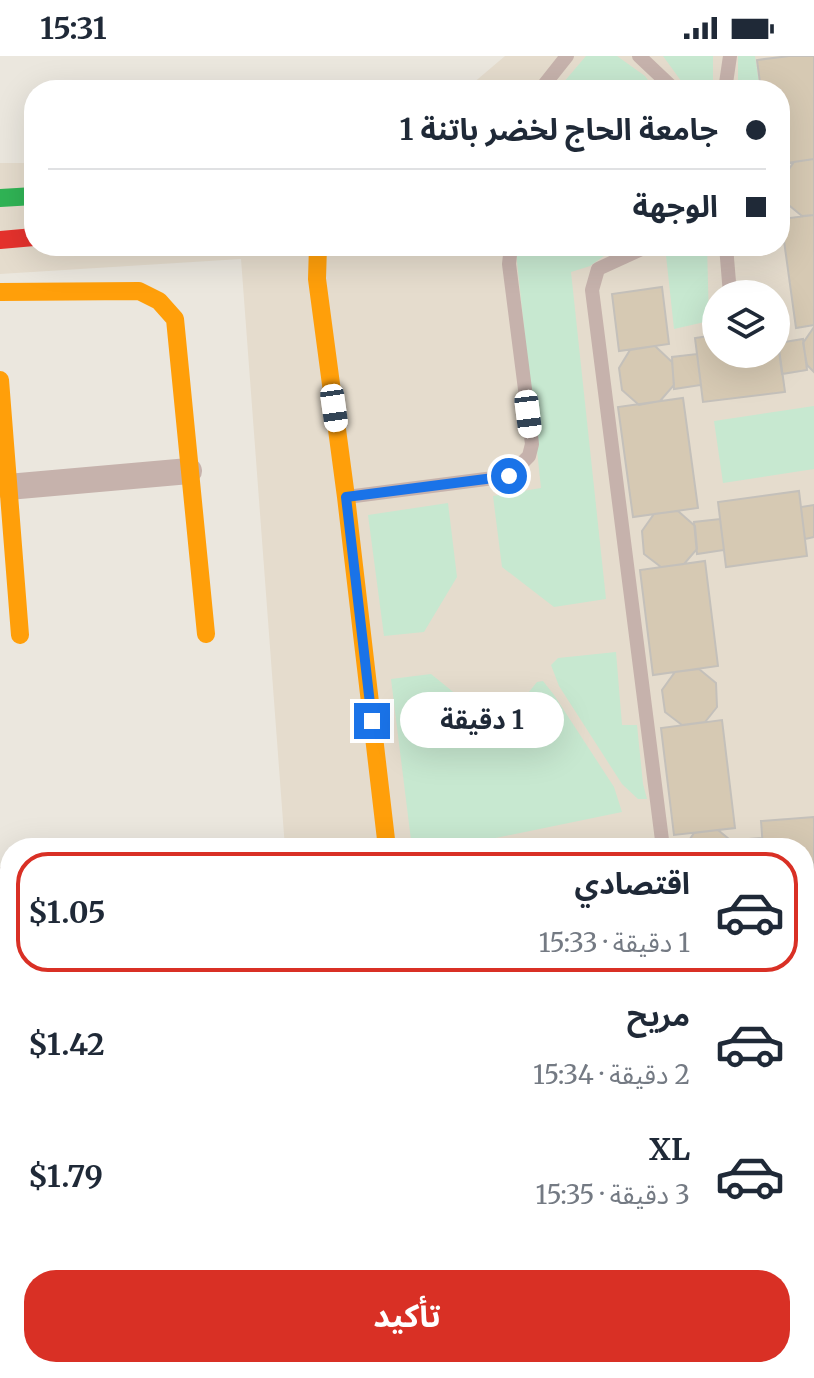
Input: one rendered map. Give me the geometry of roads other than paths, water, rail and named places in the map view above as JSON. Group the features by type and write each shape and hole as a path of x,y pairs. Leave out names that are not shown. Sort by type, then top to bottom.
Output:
{"street":[{"path":"0,198 24,197"},
{"path":"0,240 24,238"},
{"path":"318,256 317,279 386,838"},
{"path":"0,292 139,291 158,299 175,319 206,634"},
{"path":"0,380 20,635"},
{"path":"8,487 189,471"}],"lane":[{"path":"548,80 567,56"},
{"path":"639,56 664,80"},
{"path":"726,80 730,56"},
{"path":"346,497 509,476 529,456 532,444 510,256"},
{"path":"626,256 598,269 592,290 662,838"},
{"path":"727,256 729,280"}]}
